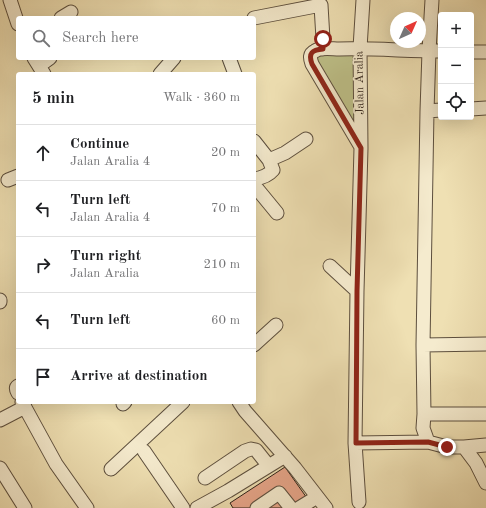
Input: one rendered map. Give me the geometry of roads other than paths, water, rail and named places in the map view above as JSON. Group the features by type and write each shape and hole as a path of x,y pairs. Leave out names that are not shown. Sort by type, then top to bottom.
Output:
{"street":[{"path":"10,0 16,18"},
{"name":"Jalan Aralia","path":"359,502 356,443 357,291 361,148 360,48 363,0"},
{"path":"428,442 423,428 423,345 427,110 435,51 432,0"},
{"path":"256,18 320,5 323,49"},
{"path":"361,148 312,64 310,58 313,52 323,49 360,48 435,51"},
{"path":"474,52 486,52"},
{"path":"39,66 47,60"},
{"path":"162,72 172,60"},
{"path":"230,60 234,72"},
{"path":"474,109 486,108"},
{"path":"427,110 438,110"},
{"path":"269,160 285,153 306,139"},
{"path":"256,144 269,160 273,169 271,172 256,179"},
{"path":"256,187 277,213"},
{"path":"330,266 357,291"},
{"path":"256,343 276,325"},
{"path":"423,345 486,344"},
{"path":"111,470 181,404"},
{"path":"240,404 250,417 285,456 326,508"},
{"path":"0,420 24,405 56,464 87,508"},
{"path":"424,414 486,414"},
{"path":"356,443 428,442 447,447 464,448 486,445"},
{"path":"464,448 476,463 486,483"},
{"path":"205,478 245,451 251,449 256,450 268,465"},
{"path":"144,451 182,508"},
{"path":"197,508 285,456"},
{"path":"0,468 25,508"},
{"path":"257,508 279,493 291,508"},
{"path":"300,508 317,497"}]}
